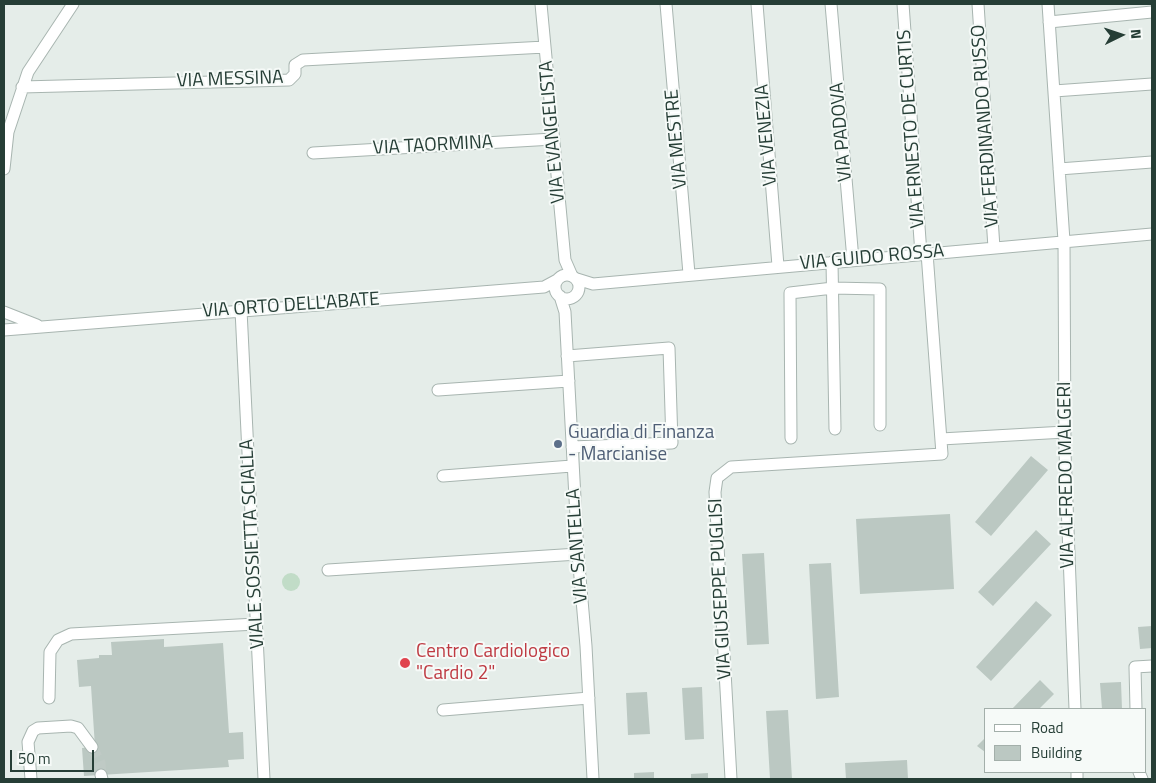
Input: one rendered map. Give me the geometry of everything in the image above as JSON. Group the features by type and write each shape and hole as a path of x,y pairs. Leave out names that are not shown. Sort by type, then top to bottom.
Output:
{"street":[{"path":"4,169 8,132 28,72 73,4"},
{"name":"VIA EVANGELISTA","path":"541,4 567,278"},
{"name":"VIA MESTRE","path":"666,4 689,274"},
{"name":"VIA VENEZIA","path":"757,4 778,266"},
{"name":"VIA PADOVA","path":"831,4 853,260"},
{"name":"VIA ERNESTO DE CURTIS","path":"903,4 942,454"},
{"name":"VIA FERDINANDO RUSSO","path":"978,4 994,248"},
{"name":"VIA ALFREDO MALGERI","path":"1048,4 1064,241 1065,432 1075,708"},
{"path":"1049,22 1152,12"},
{"name":"VIA MESSINA","path":"22,87 289,80 295,74 295,65 303,60 544,47"},
{"path":"1054,92 1152,84"},
{"name":"VIA TAORMINA","path":"313,153 553,139"},
{"path":"1059,169 1152,162"},
{"name":"VIA GUIDO ROSSA","path":"567,278 593,284 1152,234"},
{"path":"832,262 835,429"},
{"path":"565,312 575,295 579,284 567,278 555,287 558,294 566,298 575,295"},
{"name":"VIA ORTO DELL'ABATE","path":"4,330 39,325 544,287 567,278"},
{"name":"VIA GUIDO ROSSA","path":"575,295 593,284"},
{"name":"VIA ORTO DELL'ABATE","path":"544,287 558,294"},
{"path":"790,438 790,293 833,288 880,289 880,424"},
{"name":"VIA SANTELLA","path":"558,294 565,312 572,466 593,779"},
{"name":"VIALE SOSSIETTA SCIALLA","path":"241,310 264,779"},
{"path":"4,312 39,325"},
{"path":"568,356 669,348 672,443 572,447"},
{"path":"438,390 569,381"},
{"path":"941,439 1065,432"},
{"name":"VIA GIUSEPPE PUGLISI","path":"731,779 715,492 717,478 731,467 942,454"},
{"path":"443,476 572,466"},
{"path":"328,570 578,554"},
{"path":"49,698 50,652 58,640 71,634 256,624"},
{"path":"1136,708 1135,667 1152,666"},
{"path":"442,710 589,698"},
{"path":"30,779 28,742 33,731 38,728 71,726 78,728 92,747"}],"green space":[{"path":"291,573 297,576 300,582 297,588 291,591 285,588 282,582 285,576"}],"building":[{"path":"1031,456 1048,470 991,536 975,522"},
{"path":"950,514 954,589 860,594 856,519"},
{"path":"1036,530 1051,544 993,606 978,592"},
{"path":"764,553 769,644 747,645 742,554"},
{"path":"831,563 839,697 816,699 809,564"},
{"path":"1036,601 1052,615 991,681 976,667"},
{"path":"1152,626 1152,648 1140,649 1138,627"},
{"path":"164,639 164,647 223,643 229,733 243,732 244,759 228,760 229,767 84,776 82,748 95,747 91,686 79,687 77,660 99,658 99,655 112,655 111,642"},
{"path":"1040,680 1054,694 1040,708 1013,708"},
{"path":"1121,682 1122,708 1102,708 1100,683"},
{"path":"702,687 704,739 685,740 682,688"},
{"path":"647,692 650,734 628,735 626,693"},
{"path":"788,710 792,779 770,779 766,711"},
{"path":"984,739 984,751 977,746"},
{"path":"907,760 908,779 846,779 845,763"},
{"path":"654,772 654,779 634,779 634,773"},
{"path":"708,773 708,779 691,779 691,774"}],"tunnel":[{"path":"92,747 100,763 101,775"}],"place":[{"name":"Guardia di Finanza - Marcianise","path":"558,444"},
{"name":"Centro Cardiologico \"Cardio 2\"","path":"405,663"}]}
